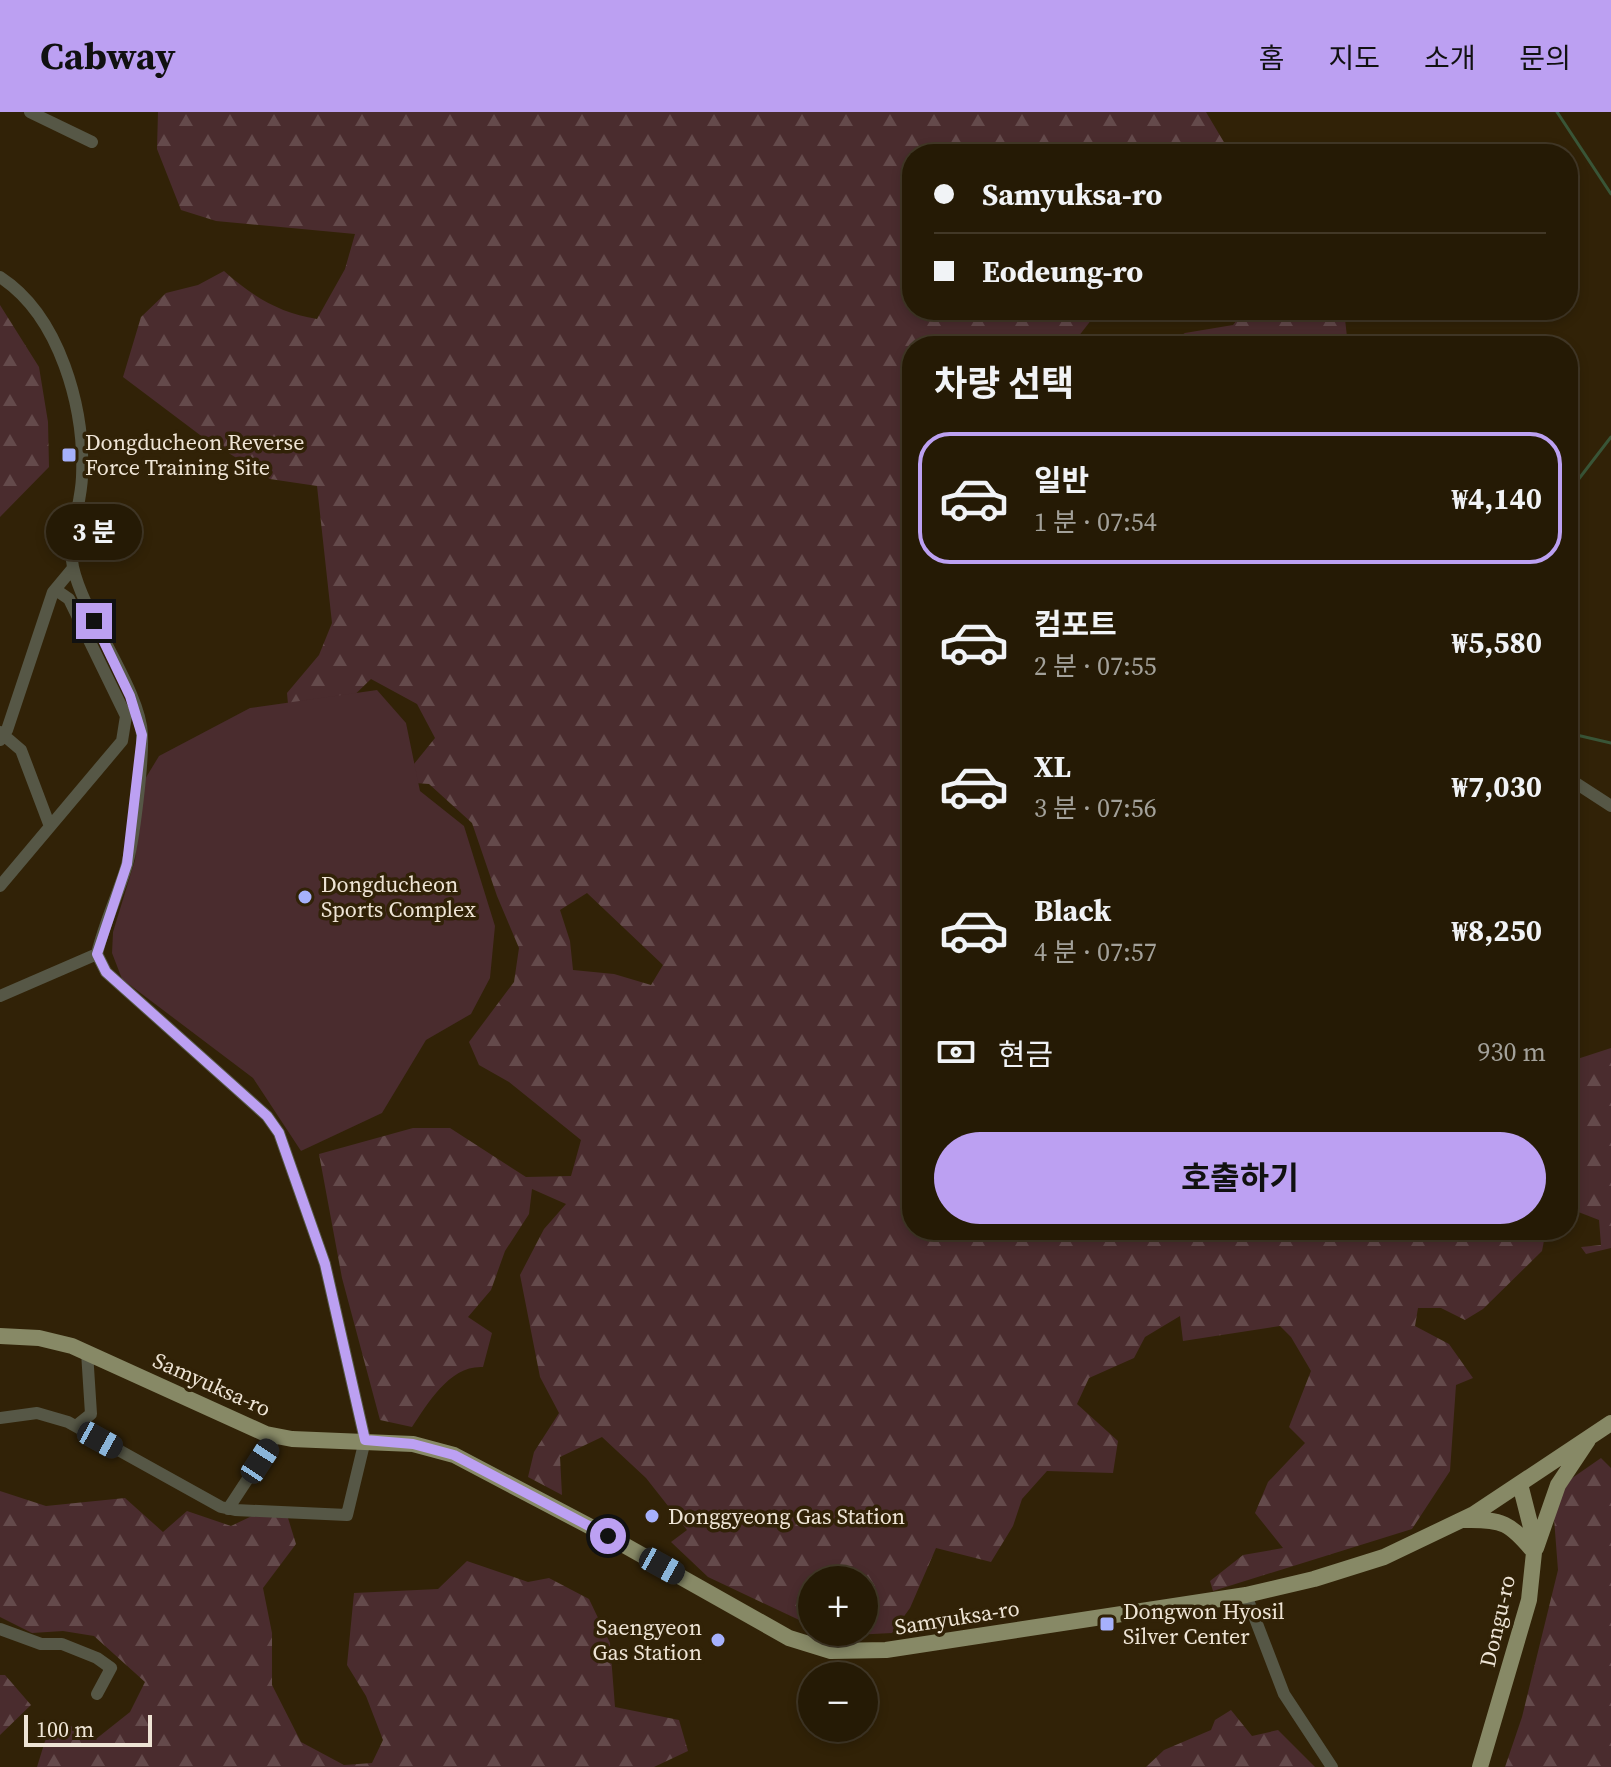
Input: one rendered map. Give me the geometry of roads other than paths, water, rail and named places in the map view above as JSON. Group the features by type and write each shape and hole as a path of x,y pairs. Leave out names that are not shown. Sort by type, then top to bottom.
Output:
{"main road":[{"name":"Samyuksa-ro","path":"0,1336 39,1338 87,1352 276,1436 413,1444 464,1460 789,1638 818,1649 886,1650 1246,1595 1384,1557 1461,1521 1611,1423"},
{"path":"1534,1552 1558,1485 1591,1436"},
{"name":"Dongu-ro","path":"1480,1767 1529,1600 1533,1529 1520,1484"},
{"path":"1461,1521 1504,1523 1513,1527 1534,1552"}],"street":[{"path":"30,112 92,142"},
{"path":"0,277 16,287 46,328 70,379 81,441 82,478 72,550 73,568 130,696 142,735 127,864 97,954 106,972 267,1116 279,1133 325,1264 365,1440 347,1515 228,1509 76,1426 37,1413 0,1418"},
{"path":"49,824 21,750 1,736 56,590 73,568"},
{"path":"0,886 49,824 122,741 126,729 126,716 69,599 56,590"},
{"path":"1578,785 1611,806"},
{"path":"0,996 97,954"},
{"path":"76,1426 91,1414 87,1352"},
{"path":"228,1509 276,1436"},
{"path":"1246,1595 1284,1694 1332,1767"},
{"path":"0,1629 41,1644 62,1644 97,1658 111,1668 109,1677 97,1694"}],"waterway":[{"path":"1557,112 1611,194"},
{"path":"1578,480 1611,437"},
{"path":"1578,735 1611,743"}],"place":[{"name":"Dongducheon Reverse Force Training Site","path":"69,455"},
{"name":"Dongducheon Sports Complex","path":"305,897"},
{"name":"Donggyeong Gas Station","path":"652,1516"},
{"name":"Dongwon Hyosil Silver Center","path":"1107,1624"},
{"name":"Saengyeon Gas Station","path":"718,1640"}]}
